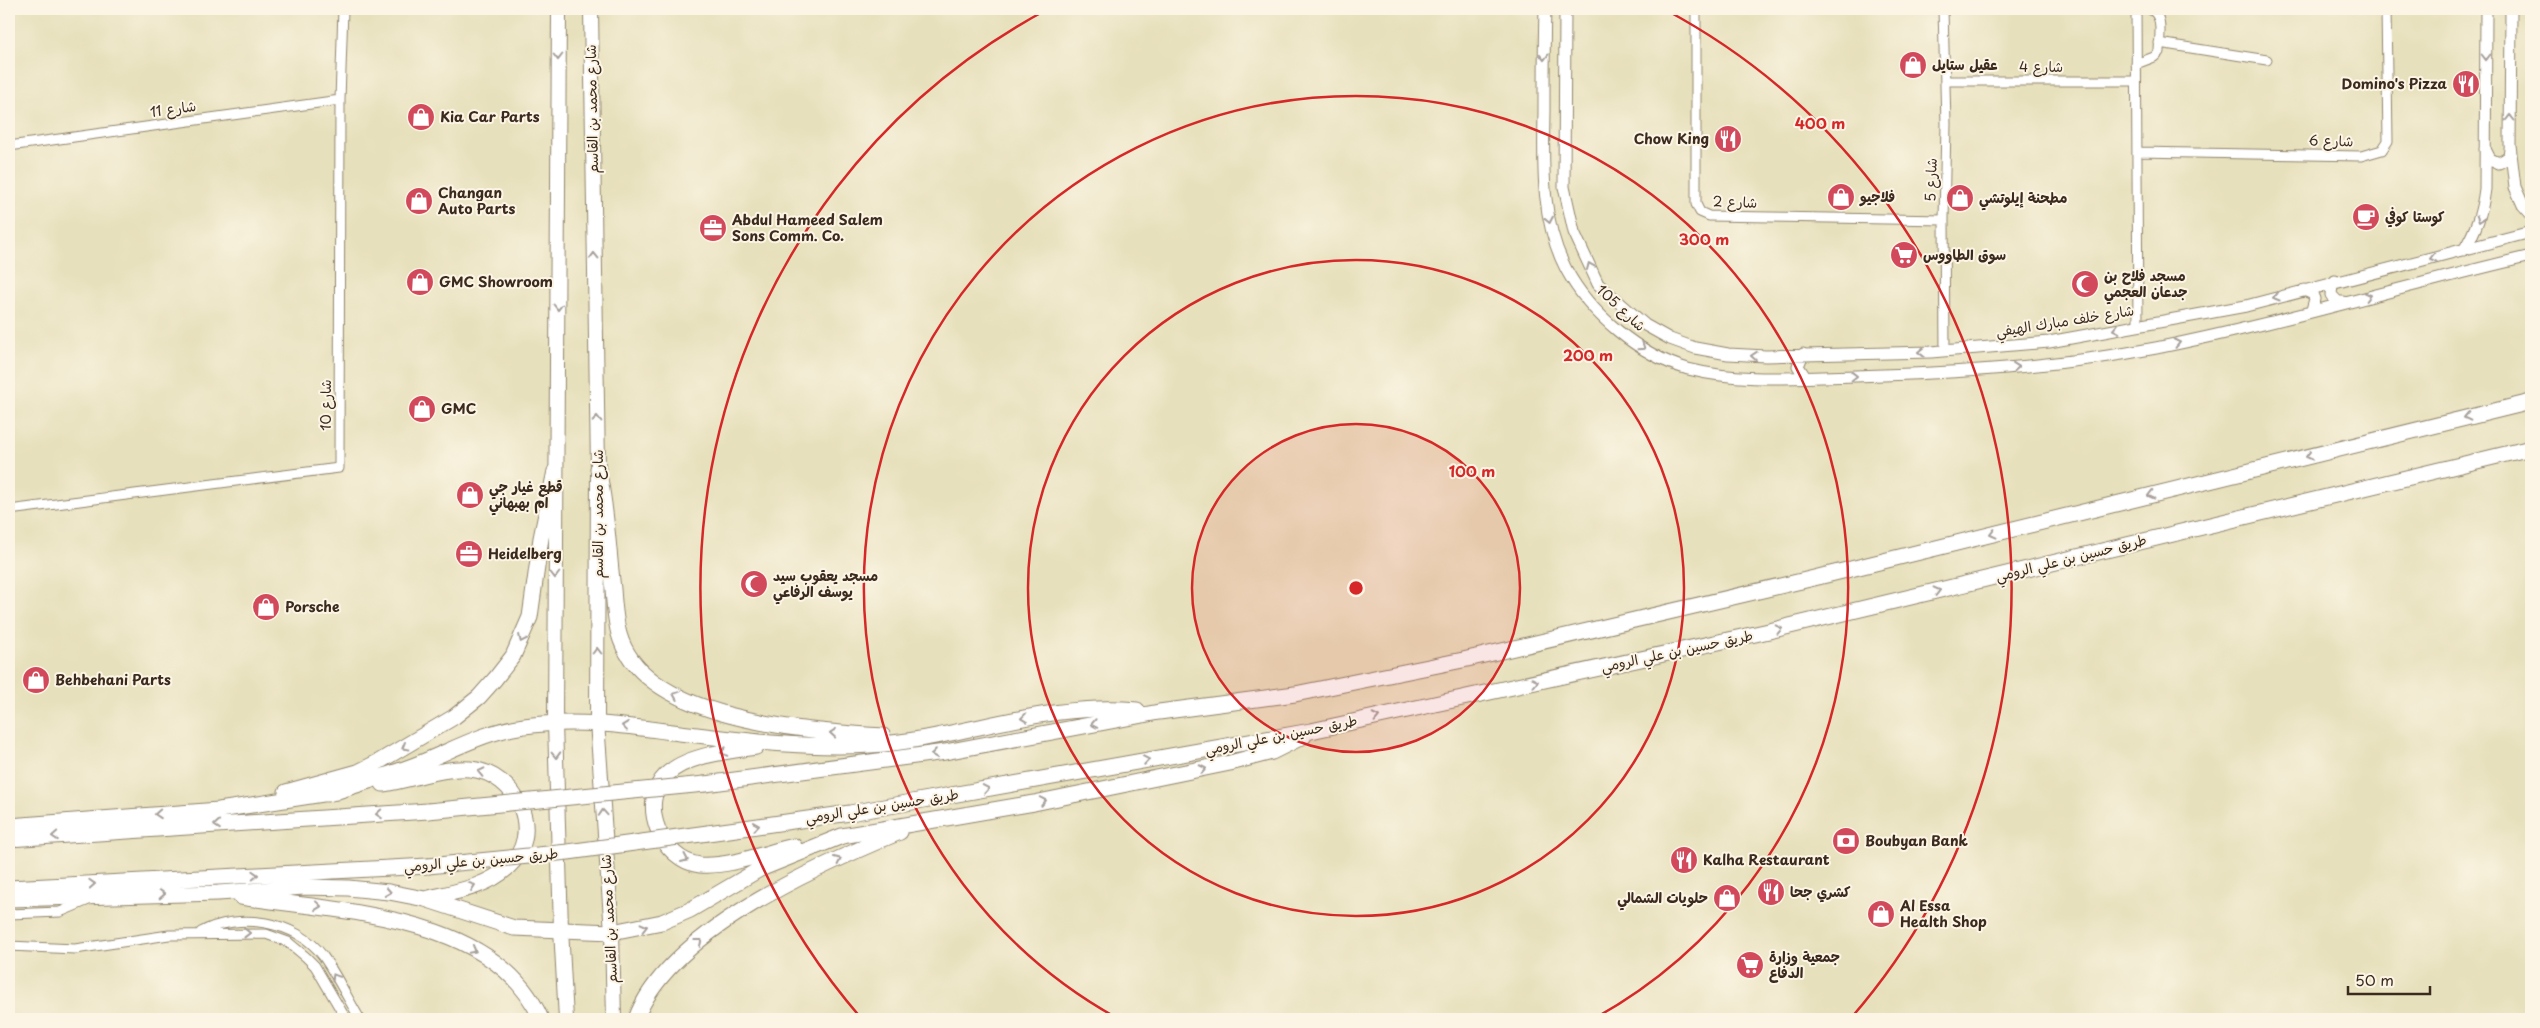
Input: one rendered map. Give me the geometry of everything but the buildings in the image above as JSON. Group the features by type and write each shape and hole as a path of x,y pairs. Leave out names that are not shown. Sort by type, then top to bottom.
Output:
{"highway":[{"path":"9,839 428,811 706,784 945,752 1159,712 1295,694 1463,660 1810,579 2499,410 2531,400"},
{"name":"طريق حسين بن علي الرومي","path":"9,888 428,866 568,852 850,813 1311,731 1769,631 2531,448"},
{"path":"598,469 606,502 609,557 619,634 631,661 652,682 670,693 695,703 774,725 832,733 917,738"},
{"path":"219,810 358,772 438,727 467,707 488,688 513,656 530,617 541,538 555,471"},
{"path":"328,794 396,772 485,736 522,726 597,722 772,744 845,747 917,738 1016,718 1075,711 1103,709 1159,712"},
{"path":"772,744 711,755 682,764 665,776 655,796 654,818 662,839 677,856 698,864 720,865 842,836 1034,803 1230,763 1272,752 1293,744 1311,731"},
{"path":"9,826 219,810 328,794 449,770 470,769 488,773 505,782 517,797 524,815 525,834 519,852 508,868 492,878 473,887 425,900"},
{"path":"636,1019 647,994 666,972 689,950 740,912 797,880 926,821"},
{"path":"9,898 218,893 304,887 348,888 389,892 425,900 514,928 612,932 662,922 690,910 760,869 842,836"},
{"path":"218,893 356,911 403,922 450,938 479,953 506,972 532,1001 541,1019"}],"main road":[{"path":"559,9 555,723 561,929 566,1019"},
{"name":"شارع محمد بن القاسم","path":"590,9 598,469 597,722 612,932 614,1019"},
{"path":"592,153 600,9"}],"street":[{"name":"شارع 10","path":"9,510 339,468 340,100 343,9"},
{"name":"شارع 105","path":"1545,9 1545,201 1553,240 1567,271 1592,306 1624,334 1649,352 1686,368 1721,376 1805,377"},
{"name":"شارع 105","path":"1565,9 1564,188 1574,232 1598,284 1644,325 1670,339 1695,348 1766,356 1803,354"},
{"name":"شارع 2","path":"1696,9 1696,204 1700,212 1709,216 1944,220"},
{"name":"شارع 5","path":"1943,9 1946,351"},
{"path":"2136,9 2138,325"},
{"path":"2136,64 2158,55 2159,16 2156,11 2148,9"},
{"name":"شارع 6","path":"2136,152 2361,156 2382,150 2388,141 2386,9"},
{"path":"2464,250 2476,229 2482,211 2485,149 2486,9"},
{"path":"2485,149 2490,159 2499,163 2509,157 2511,9"},
{"path":"2159,43 2267,60"},
{"name":"شارع 4","path":"1945,81 2136,81"},
{"name":"شارع 11","path":"9,146 340,100"},
{"path":"2510,145 2515,187 2523,205 2531,214"},
{"path":"1544,151 1555,155 1563,151"},
{"name":"شارع خلف مبارك الهيفي","path":"1803,354 1946,351 2049,342 2246,306 2335,281 2531,232"},
{"path":"1803,354 1798,366 1805,377 1980,371 2090,359 2215,335 2531,256"},
{"path":"2335,281 2330,290 2331,295 2334,300 2344,302"},
{"path":"2304,290 2313,294 2315,299 2312,310"},
{"path":"9,914 55,913 72,908 94,897"},
{"path":"198,933 220,924 248,920 276,926 294,933 322,956 360,1019"},
{"path":"9,946 75,948 160,936 198,933 266,934 288,942 315,966 346,1019"}],"place":[{"name":"عقيل ستايل","path":"1913,65"},
{"name":"Domino's Pizza","path":"2466,84"},
{"name":"Kia Car Parts","path":"421,117"},
{"name":"Chow King","path":"1728,139"},
{"name":"فلاجيو","path":"1841,197"},
{"name":"مطحنة إيلوتشي","path":"1960,198"},
{"name":"Changan Auto Parts","path":"419,201"},
{"name":"كوستا كوفي","path":"2366,217"},
{"name":"Abdul Hameed Salem Sons Comm. Co.","path":"713,228"},
{"name":"سوق الطاووس","path":"1904,255"},
{"name":"GMC Showroom","path":"420,282"},
{"name":"مسجد فلاح بن جدعان العجمي","path":"2085,284"},
{"name":"GMC","path":"422,409"},
{"name":"قطع غيار جي ام بهبهاني","path":"470,495"},
{"name":"Heidelberg","path":"469,554"},
{"name":"مسجد يعقوب سيد يوسف الرفاعي","path":"754,584"},
{"name":"Porsche","path":"266,607"},
{"name":"Behbehani Parts","path":"36,680"},
{"name":"Boubyan Bank","path":"1846,841"},
{"name":"Kalha Restaurant","path":"1684,860"},
{"name":"كشري جحا","path":"1771,892"},
{"name":"حلويات الشمالي","path":"1727,898"},
{"name":"Al Essa Health Shop","path":"1881,914"},
{"name":"جمعية وزارة الدفاع","path":"1750,965"}]}
